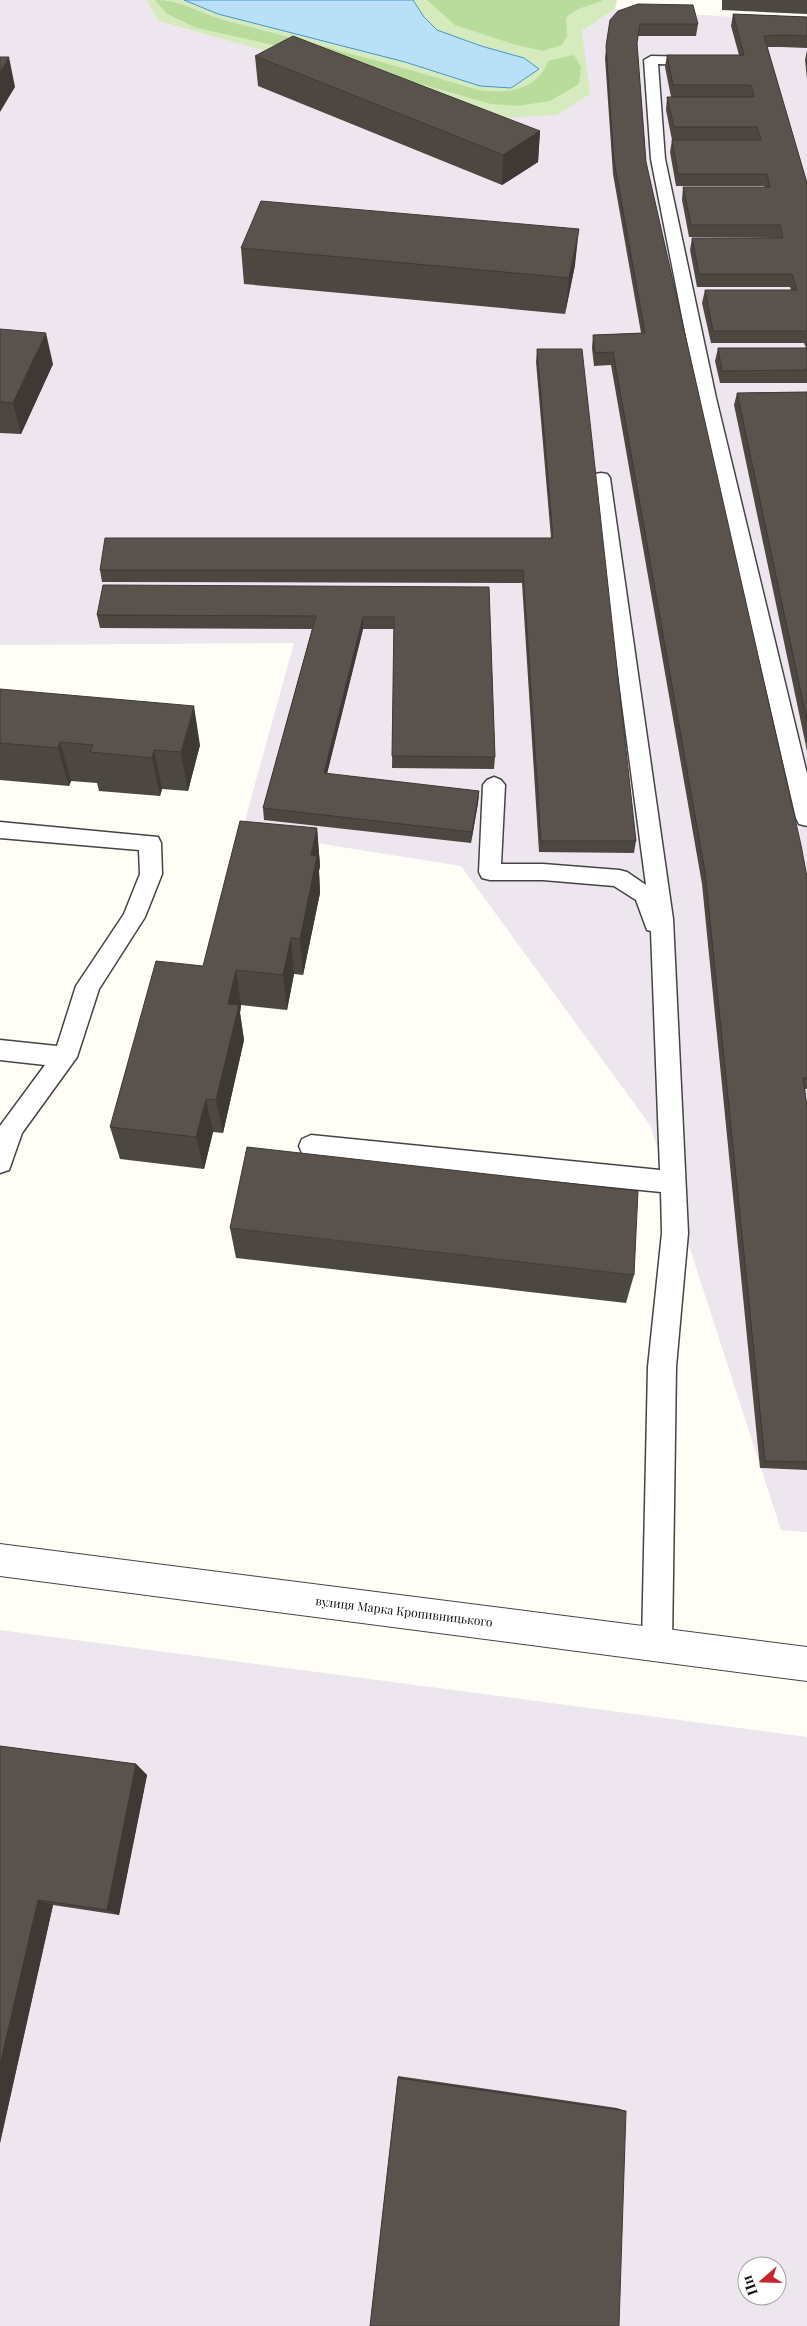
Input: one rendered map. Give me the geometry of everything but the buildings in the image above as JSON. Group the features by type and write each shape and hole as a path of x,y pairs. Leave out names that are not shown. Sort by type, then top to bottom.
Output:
{"street":[{"name":"вулиця Марка Кропивницького","path":"0,1560 807,1664"}],"lane":[{"path":"716,61 652,60 658,159 707,398 807,818"},
{"path":"601,478 662,918 675,1233 662,1367 657,1644"},
{"path":"494,785 490,872 543,872 619,878 645,896 663,946"},
{"path":"0,830 150,842 150,874 134,917 88,986 65,1057 11,1129 0,1162"},
{"path":"0,1050 65,1057"},
{"path":"311,1146 673,1182"}],"shaded area":[{"path":"0,0 146,0 158,21 503,118 582,31 615,9 807,22 807,1532 781,1530 650,1125 461,866 242,831 294,643 0,645"},
{"path":"0,1630 807,1737 807,2326 0,2326"}],"green space":[{"path":"146,0 617,0 615,9 582,31 590,94 557,115 503,118 158,21"},
{"path":"155,0 174,2 227,21 478,90 499,91 519,88 537,79 548,61 574,55 581,67 579,84 550,101 517,106 491,104 323,56 197,28 167,14"},
{"path":"427,0 603,0 579,9 566,18 567,36 562,45 543,51 513,44 455,25"}],"water":[{"path":"184,0 413,0 424,17 437,30 481,46 524,58 539,69 511,88 480,86 405,62 218,14"}]}
